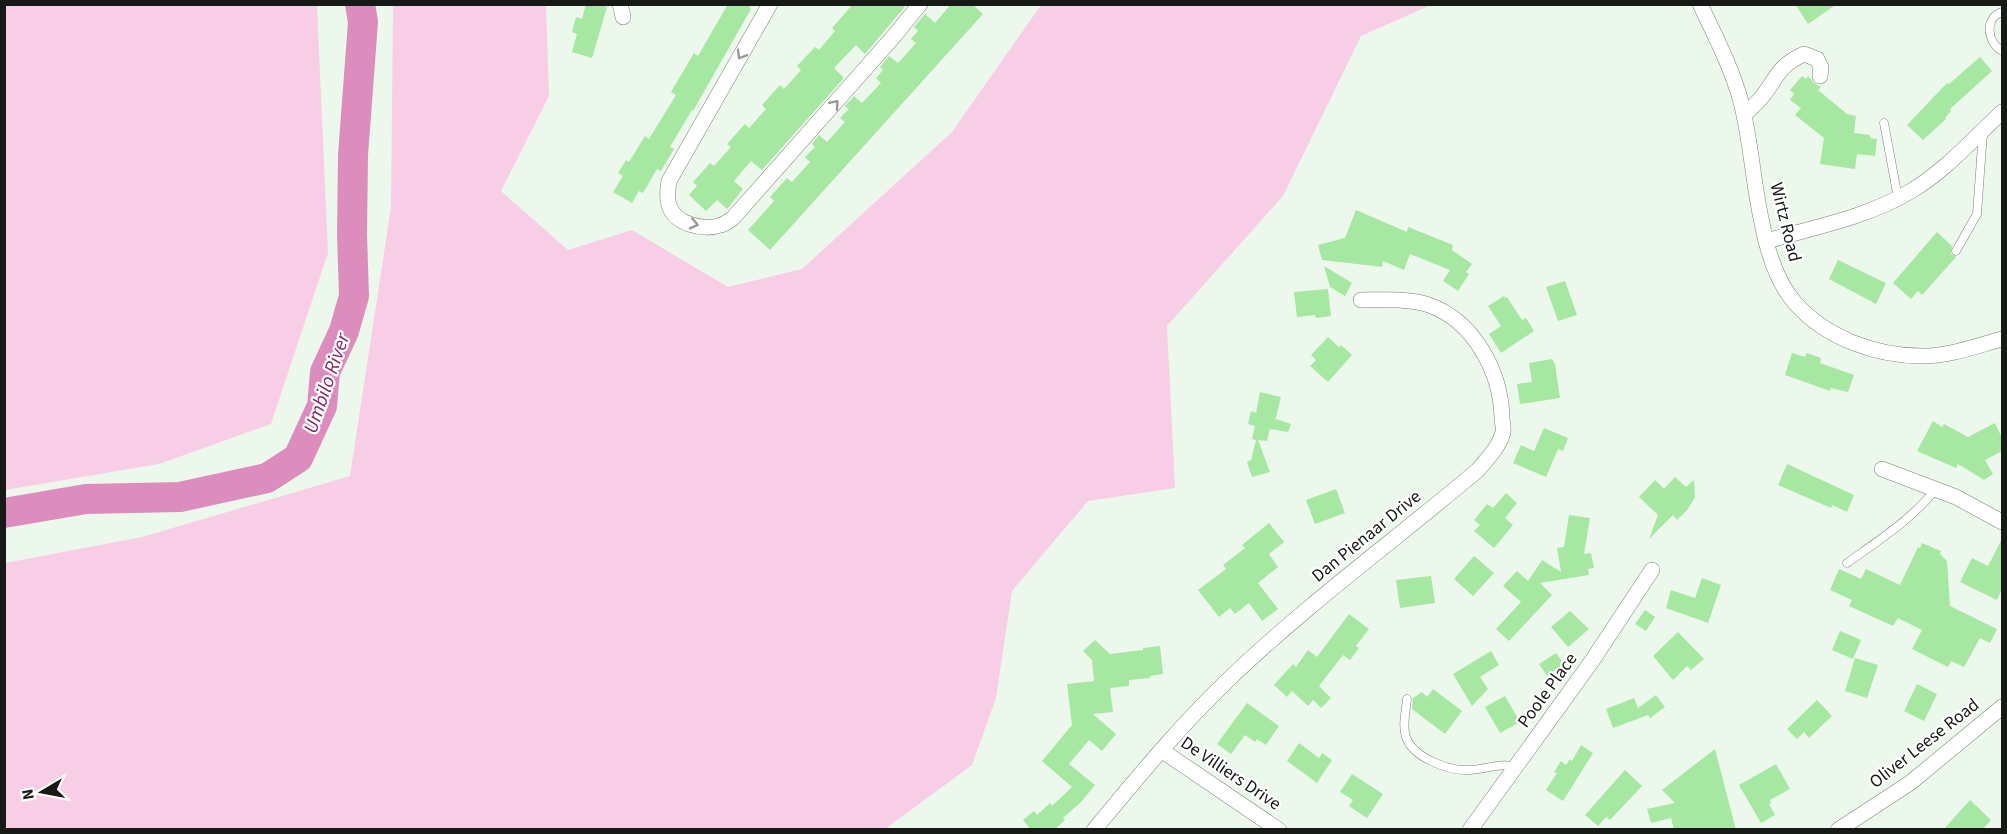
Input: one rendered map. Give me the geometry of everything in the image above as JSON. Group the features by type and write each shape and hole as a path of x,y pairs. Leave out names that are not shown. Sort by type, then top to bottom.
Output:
{"street":[{"path":"770,4 669,181 667,196 669,206 679,220 691,225 709,227 721,225 733,219 920,4"},
{"name":"Wirtz Road","path":"1705,6 1734,80 1744,115 1767,241 1777,272 1794,302 1816,322 1846,340 1871,350 1923,356 1957,352 2002,339"},
{"path":"1744,115 1762,98 1778,71 1790,60 1804,54 1817,59 1821,67 1820,76"},
{"path":"1767,241 1853,216 1898,198 1932,177 2002,112"},
{"name":"Dan Pienaar Drive","path":"1094,830 1186,721 1229,679 1290,625 1478,470 1494,449 1503,432 1498,384 1487,359 1474,339 1454,319 1429,305 1405,300 1361,300"},
{"path":"1882,469 1956,497 2002,522"},
{"name":"Poole Place","path":"1470,830 1592,661 1652,570"},
{"name":"Oliver Leese Road","path":"1838,830 1910,783 2002,707"},
{"name":"De Villiers Drive","path":"1161,750 1279,830"}],"lane":[{"path":"2002,12 1995,15 1991,21 1989,32 1992,42 2002,51"},
{"path":"1884,123 1898,198"},
{"path":"1956,251 1977,214 1983,130"},
{"path":"1846,563 1882,538 1923,504 1936,489"},
{"path":"1407,699 1406,736 1410,744 1420,753 1440,766 1471,770 1499,765 1515,767"}],"shaded area":[{"path":"5,4 317,5 328,253 271,424 159,464 5,490"},
{"path":"393,5 546,5 549,96 501,191 568,250 632,230 728,287 802,269 952,132 1041,5 1431,5 1361,36 1283,196 1167,326 1175,488 1088,501 1012,591 996,698 972,765 885,829 5,829 5,563 142,537 350,476 391,207"}],"building":[{"path":"586,4 607,7 592,58 572,52 577,34 572,32 576,17 582,19"},
{"path":"728,4 751,4 749,8 751,9 670,147 674,149 661,171 657,169 643,193 639,191 632,203 613,192 623,176 618,173 626,160 629,162 645,136 649,139 676,95 671,92 694,53 698,56"},
{"path":"853,4 907,4 865,54 856,45 834,68 844,78 762,170 751,161 734,181 743,189 727,209 717,200 706,211 689,195 697,186 693,182 710,163 714,166 731,147 727,144 745,124 749,128 766,109 762,105 780,85 784,89 801,70 797,66 815,47 819,50 835,31 832,28"},
{"path":"951,4 972,4 983,14 770,250 748,230 774,201 770,197 787,178 792,182 810,162 805,157 815,147 812,144 819,135 827,142 845,122 840,118 849,109 845,106 854,96 862,103 881,83 876,78 883,70 880,67 889,56 898,63 916,43 911,39 918,31 914,27 925,14 935,23"},
{"path":"1795,4 1837,4 1808,24"},
{"path":"1980,57 1992,71 1950,109 1946,119 1923,140 1907,125 1947,83 1949,84"},
{"path":"1802,76 1806,79 1808,76 1821,87 1818,90 1847,114 1856,116 1854,133 1870,135 1870,138 1877,139 1875,156 1857,154 1855,169 1820,164 1824,138 1795,115 1801,108 1790,100 1794,94 1790,90"},
{"path":"1356,210 1407,232 1408,227 1453,245 1452,250 1472,264 1466,272 1469,274 1458,291 1443,281 1450,270 1410,254 1404,270 1383,261 1382,267 1322,260 1318,245 1345,238"},
{"path":"1937,232 1952,246 1951,254 1956,257 1922,295 1918,291 1911,299 1893,283"},
{"path":"1838,260 1886,283 1876,304 1829,279"},
{"path":"1324,266 1352,283 1345,296 1330,287"},
{"path":"1565,281 1577,315 1558,321 1546,287"},
{"path":"1328,289 1331,316 1297,317 1294,292"},
{"path":"1504,296 1522,320 1526,318 1534,331 1501,353 1489,334 1501,326 1488,306"},
{"path":"1328,337 1352,355 1328,382 1310,366 1316,360 1311,355"},
{"path":"1792,353 1805,357 1807,353 1821,358 1820,363 1854,375 1848,392 1831,388 1830,391 1785,375"},
{"path":"1552,359 1555,364 1560,398 1520,404 1517,384 1532,382 1529,363"},
{"path":"1260,392 1281,397 1276,418 1273,418 1291,424 1288,432 1270,429 1267,441 1258,440 1270,472 1252,477 1247,462 1251,460 1256,440 1252,439 1255,426 1248,424 1251,411 1256,413"},
{"path":"1933,421 1942,427 1944,424 1968,437 1995,423 2002,438 2002,451 1985,460 1993,474 1984,480 1958,464 1956,468 1917,451"},
{"path":"1544,428 1568,438 1563,451 1558,449 1546,477 1513,463 1521,445 1534,451"},
{"path":"1787,464 1854,495 1847,512 1832,505 1831,508 1778,485"},
{"path":"1675,477 1686,487 1694,480 1695,497 1688,509 1677,520 1673,515 1649,539 1658,515 1639,497 1655,480 1664,489"},
{"path":"1336,489 1345,513 1315,524 1306,500"},
{"path":"1506,493 1517,503 1505,518 1513,525 1494,548 1474,531 1480,525 1474,520 1487,504 1493,508"},
{"path":"1569,515 1590,518 1584,554 1591,553 1594,568 1588,569 1589,575 1540,583 1552,595 1509,641 1496,629 1521,602 1503,586 1517,571 1528,581 1542,560 1561,572 1557,548 1564,547"},
{"path":"1269,523 1284,542 1269,554 1278,567 1258,583 1278,609 1262,621 1249,603 1235,614 1230,608 1219,617 1198,590 1226,569 1223,565 1245,548 1242,545"},
{"path":"2002,539 2002,589 1997,600 1960,582 1972,558 1988,566"},
{"path":"1922,543 1941,551 1940,554 1947,561 1950,606 1997,629 1990,643 1980,638 1964,667 1951,661 1948,667 1912,649 1922,630 1898,618 1893,626 1849,606 1852,600 1830,590 1839,569 1861,579 1866,569 1900,585"},
{"path":"1474,556 1494,573 1473,596 1454,579"},
{"path":"1431,576 1435,603 1400,608 1396,580"},
{"path":"1702,578 1721,585 1708,623 1666,608 1671,590 1695,598"},
{"path":"1645,610 1655,617 1646,631 1635,624"},
{"path":"1570,611 1589,629 1568,647 1551,627"},
{"path":"1349,614 1369,629 1356,646 1359,648 1350,660 1343,655 1319,686 1331,698 1321,708 1313,700 1308,706 1292,691 1287,697 1274,685 1293,664 1296,667 1308,650 1317,657"},
{"path":"1840,631 1861,640 1853,659 1832,650"},
{"path":"1678,632 1704,659 1691,670 1687,666 1673,680 1653,656"},
{"path":"1095,640 1110,654 1160,646 1163,674 1129,680 1129,686 1110,688 1113,712 1093,714 1116,734 1102,751 1089,740 1069,764 1095,785 1054,830 1031,830 1023,820 1034,811 1037,815 1050,803 1052,806 1072,787 1042,761 1072,725 1067,684 1094,681 1092,660 1083,651"},
{"path":"1491,651 1499,665 1480,677 1488,689 1472,706 1453,674"},
{"path":"1556,653 1564,664 1547,676 1539,664"},
{"path":"1855,658 1878,665 1867,698 1845,691"},
{"path":"1917,684 1937,694 1924,721 1904,711"},
{"path":"1433,689 1462,711 1445,734 1412,709 1413,698 1422,692 1427,697"},
{"path":"1656,695 1665,707 1650,718 1648,715 1613,728 1606,709 1634,698 1638,708"},
{"path":"1505,696 1520,722 1500,733 1485,707"},
{"path":"1817,700 1832,716 1809,738 1804,732 1797,739 1787,729"},
{"path":"1247,703 1279,726 1266,745 1257,739 1255,742 1245,735 1231,754 1217,744"},
{"path":"1299,743 1319,758 1322,753 1332,760 1317,783 1287,761"},
{"path":"1581,745 1593,753 1563,801 1546,790 1557,773 1554,772 1561,761 1566,765 1570,759 1572,761"},
{"path":"1715,749 1736,830 1674,830 1671,818 1651,823 1647,809 1675,803 1662,790"},
{"path":"1776,764 1790,789 1770,800 1769,804 1775,815 1761,823 1739,785"},
{"path":"1625,770 1642,786 1610,820 1606,817 1598,826 1585,815"},
{"path":"1352,774 1383,794 1367,818 1349,806 1353,800 1340,792"},
{"path":"1970,800 1991,820 1982,830 1943,830"}],"waterway":[{"name":"Umbilo River","path":"4,513 86,499 180,497 267,478 298,458 322,406 325,372 344,331 354,296 353,155 363,22 360,4"}]}
